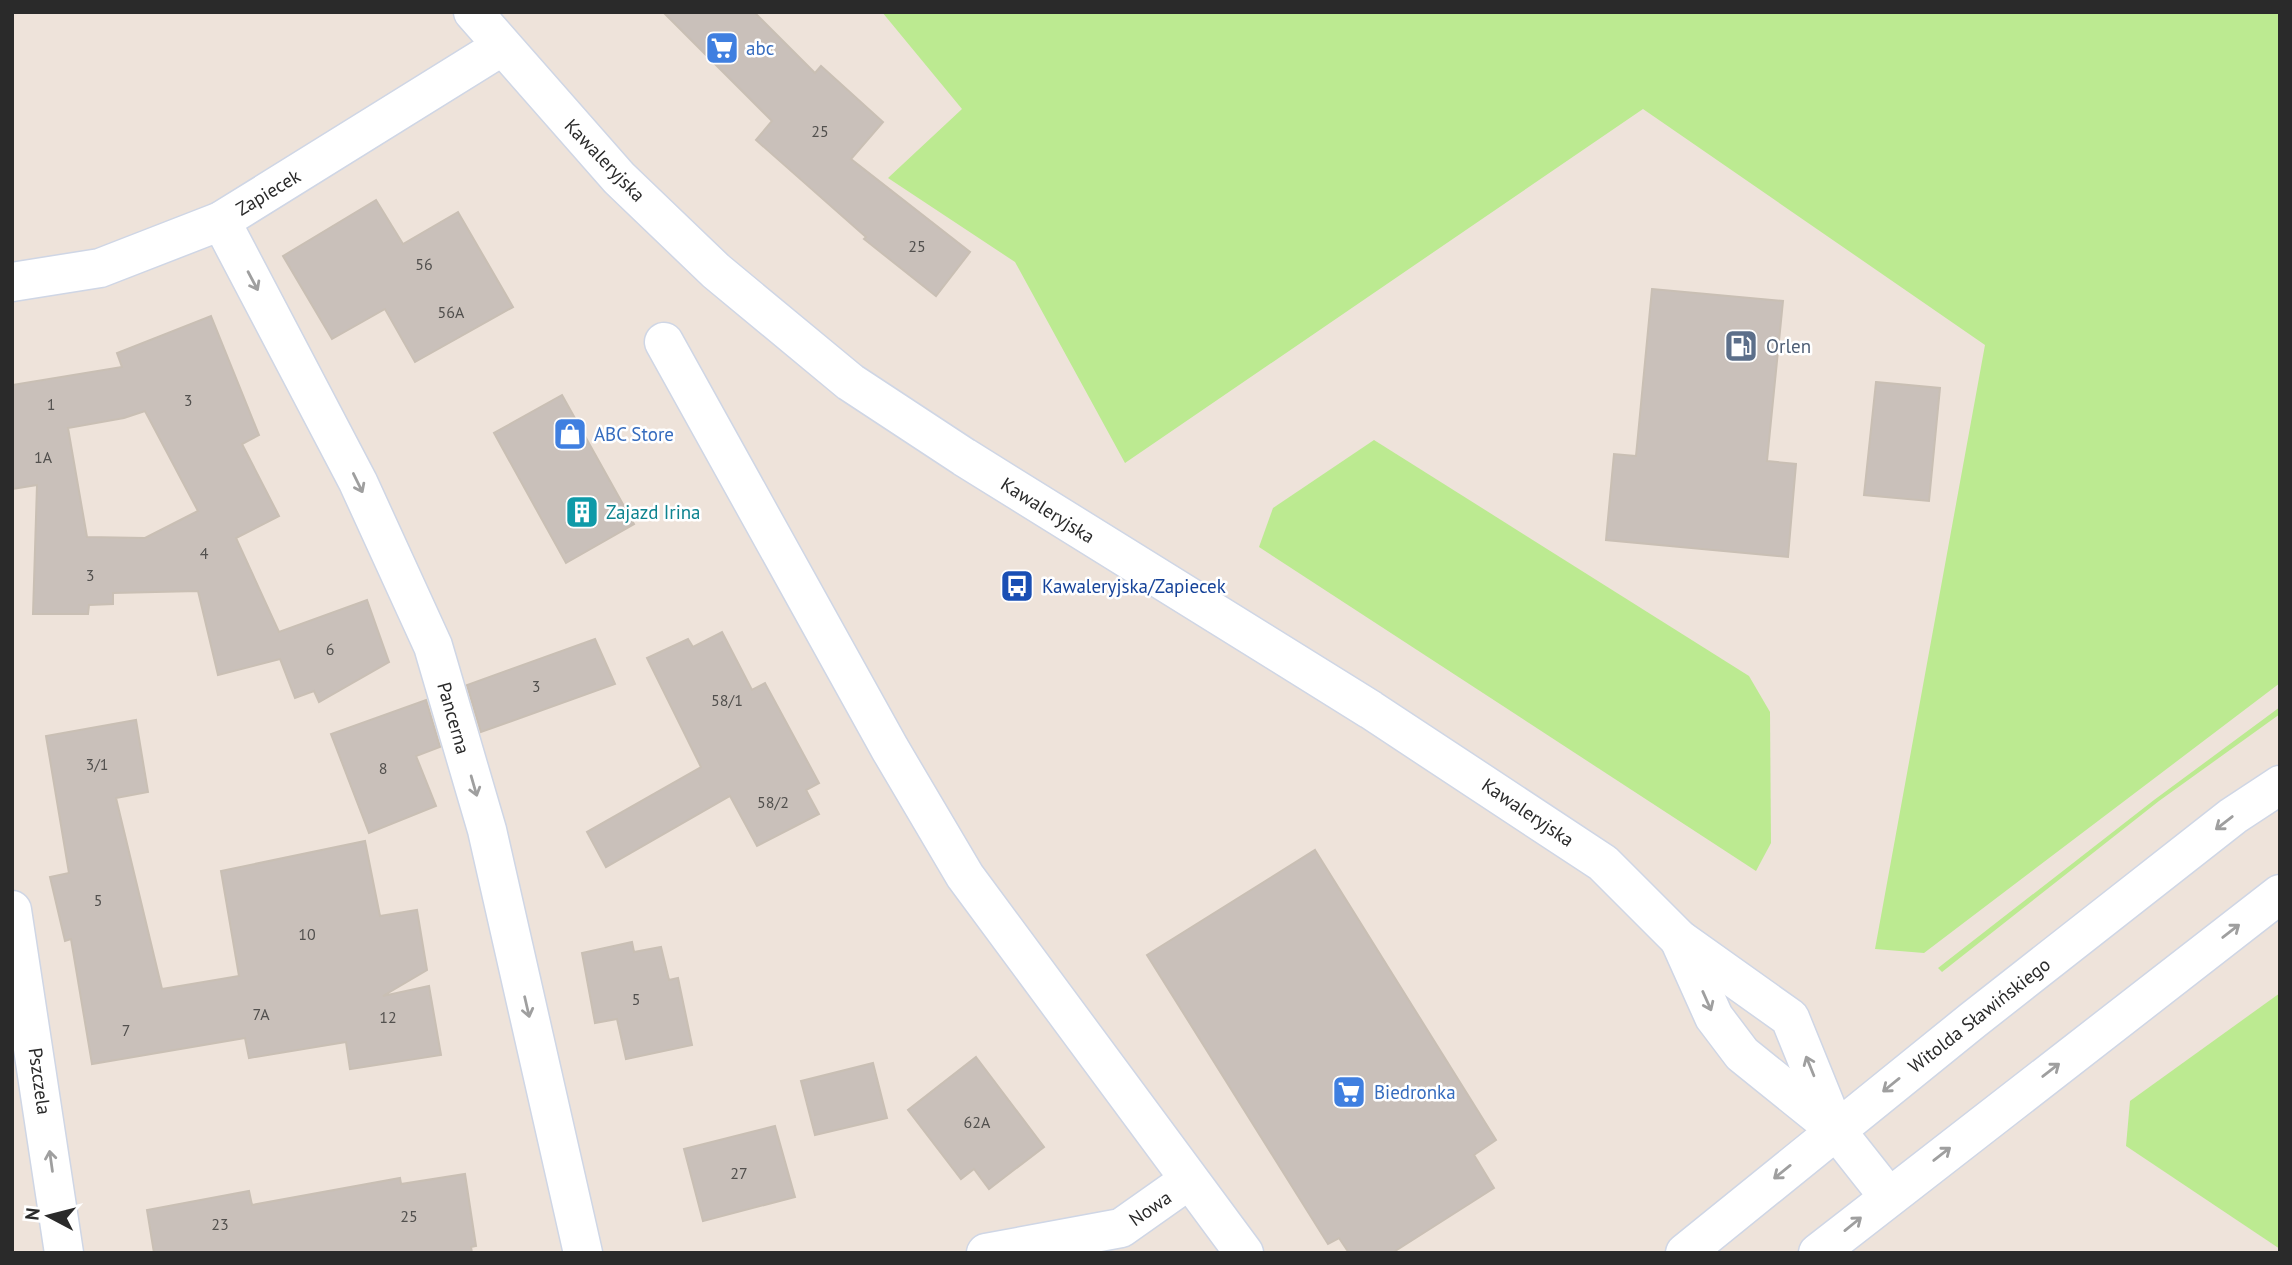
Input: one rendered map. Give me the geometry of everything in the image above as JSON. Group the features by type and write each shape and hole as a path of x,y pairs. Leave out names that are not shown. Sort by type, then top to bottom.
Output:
{"street":[{"name":"Kawaleryjska","path":"473,12 619,178 716,271 850,382 975,464 1489,786 1603,863 1679,939 1790,1018 1835,1129"},
{"name":"Zapiecek","path":"12,282 100,268 221,221 501,47"},
{"name":"Pancerna","path":"221,221 358,482 433,646 487,830 583,1253"},
{"path":"664,342 876,726 965,876 1244,1253"},
{"name":"Witolda Sławińskiego","path":"1685,1253 1835,1129 2233,816 2280,785"},
{"path":"1818,1253 2280,894"},
{"name":"Pszczela","path":"12,909 64,1253"},
{"name":"Kawaleryjska","path":"1679,939 1714,1017 1742,1054 1835,1129 1888,1196"},
{"name":"Nowa","path":"986,1253 1121,1228 1189,1180"}],"green space":[{"path":"882,12 2280,12 2280,683 1924,953 1875,949 1985,345 1643,109 1125,463 1015,262 888,178 962,109"},
{"path":"1374,440 1749,676 1770,712 1771,843 1756,871 1259,547 1273,508"},
{"path":"2280,707 2280,714 2159,801 1942,972 1938,968 2154,800"},
{"path":"2280,993 2280,1249 2126,1146 2130,1101"}],"building":[{"path":"663,12 754,12 815,73 821,66 883,122 851,159 970,252 936,296 864,239 866,237 756,140 772,121"},
{"path":"376,200 403,244 458,212 513,307 415,362 385,309 332,339 283,256"},
{"path":"1652,289 1783,301 1767,461 1796,464 1788,557 1606,540 1614,454 1636,456"},
{"path":"211,316 259,435 242,444 279,516 236,538 279,632 367,600 389,662 319,702 314,691 295,698 280,659 218,675 198,591 113,593 113,604 89,605 88,614 33,614 37,485 12,489 12,385 122,367 117,353","holes":["145,411 198,511 145,538 87,537 68,428 124,418"]},
{"path":"1876,382 1940,388 1929,501 1864,495"},
{"path":"562,395 634,524 566,563 494,433"},
{"path":"722,632 752,690 765,683 819,783 806,790 819,814 757,846 730,796 606,867 587,832 701,767 647,658 688,639 693,647"},
{"path":"595,639 615,684 481,732 467,685"},
{"path":"426,700 440,747 416,756 436,806 369,833 331,734"},
{"path":"136,720 148,792 116,798 162,989 239,976 221,871 365,841 380,916 417,910 427,970 383,996 429,986 441,1055 350,1069 346,1042 249,1058 245,1038 92,1064 71,939 65,941 50,877 69,873 46,736"},
{"name":"Biedronka","path":"1315,850 1496,1140 1474,1155 1494,1188 1392,1253 1349,1253 1339,1238 1328,1244 1147,955"},
{"path":"632,942 634,952 661,947 669,980 678,978 692,1045 626,1059 617,1019 595,1023 582,953"},
{"path":"976,1057 1044,1147 989,1189 974,1169 961,1179 908,1110"},
{"path":"873,1063 887,1118 815,1135 801,1081"},
{"path":"775,1126 795,1197 703,1221 684,1149"},
{"path":"465,1174 476,1246 471,1247 472,1253 154,1253 147,1210 249,1191 252,1205 400,1178 401,1184"}],"place":[{"name":"abc","path":"722,48"},
{"name":"Orlen","path":"1741,346"},
{"name":"ABC Store","path":"570,434"},
{"name":"Zajazd Irina","path":"582,512"},
{"name":"Kawaleryjska/Zapiecek","path":"1017,586"},
{"name":"Biedronka","path":"1349,1092"}]}
